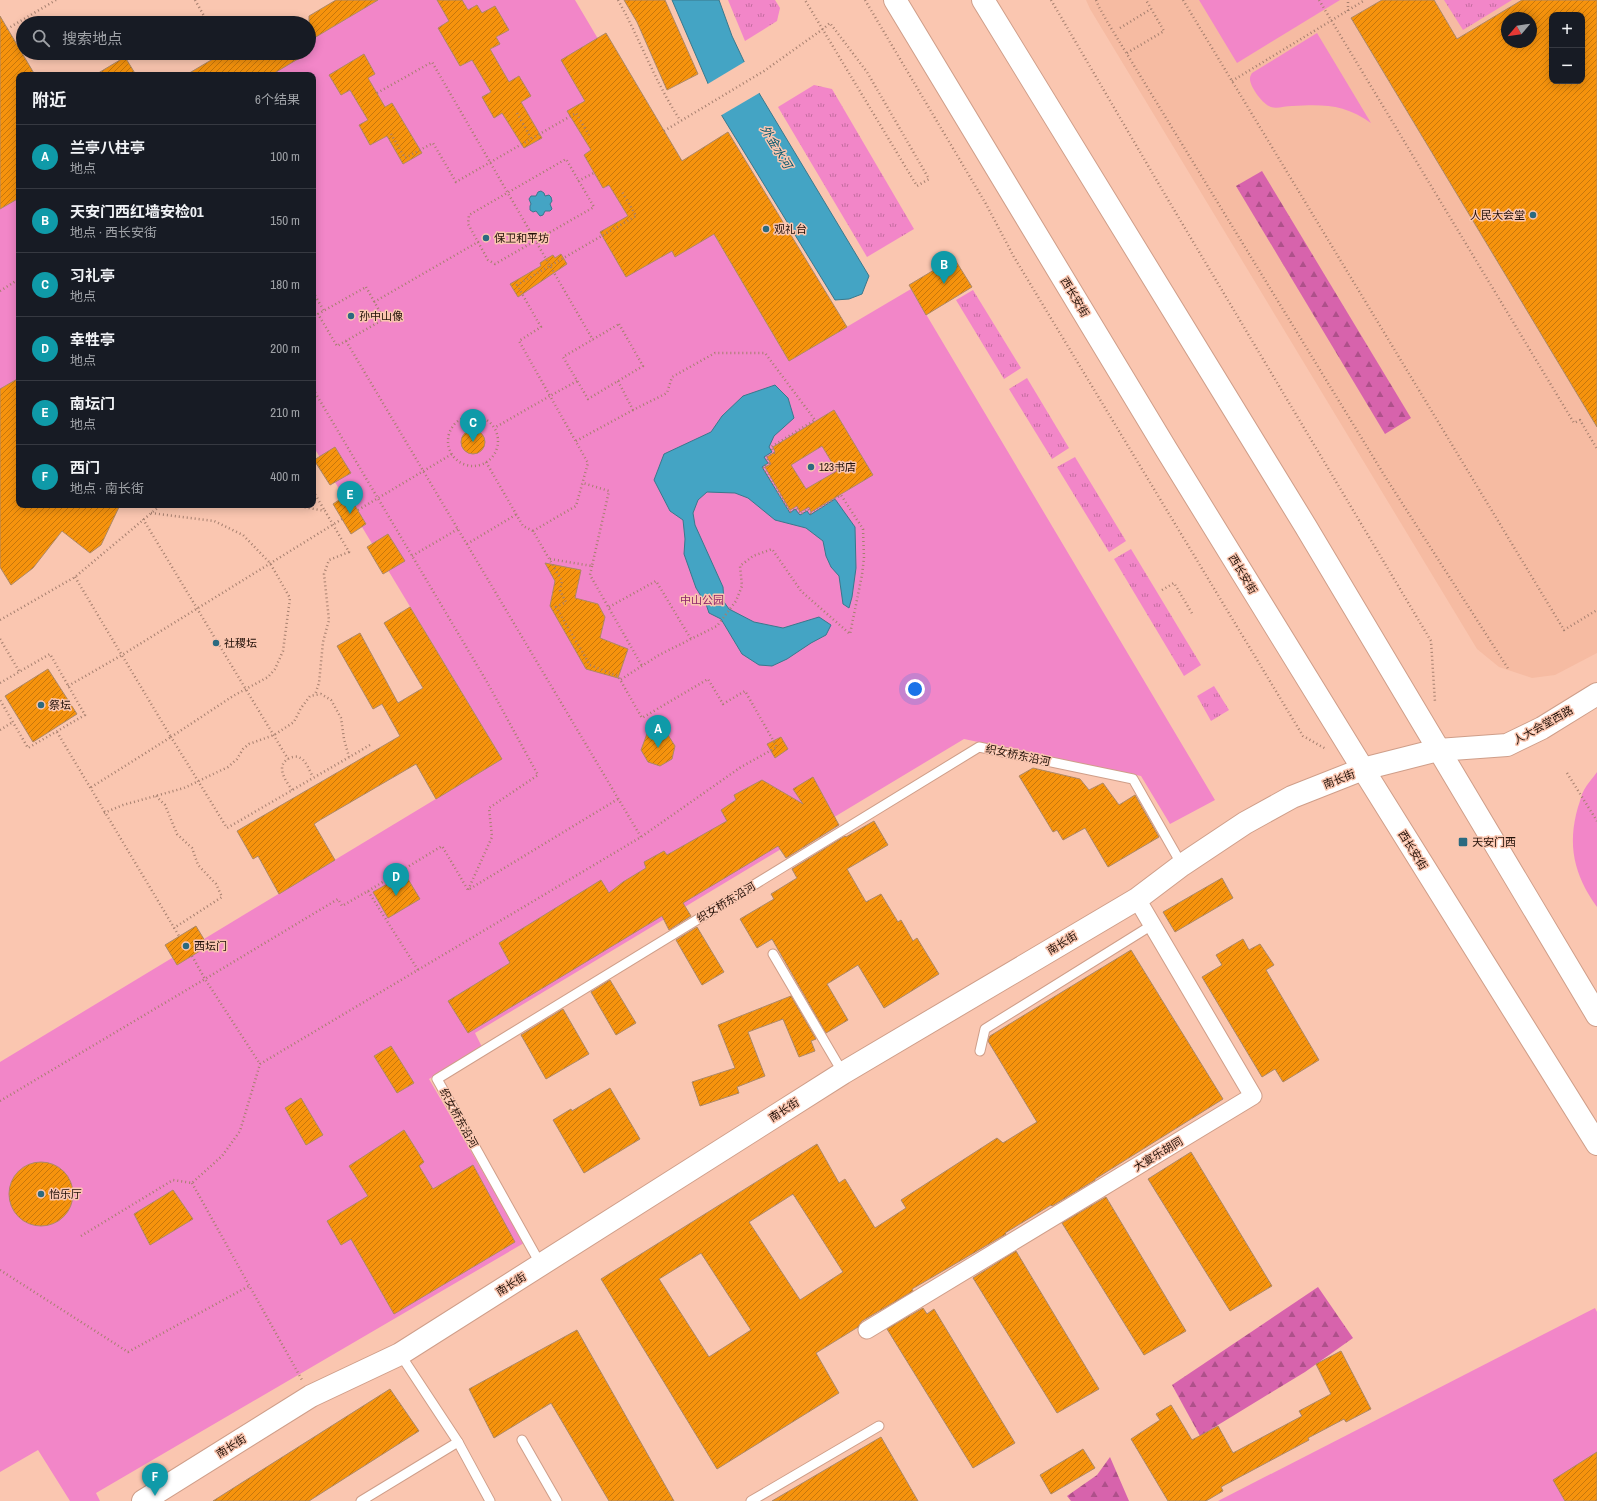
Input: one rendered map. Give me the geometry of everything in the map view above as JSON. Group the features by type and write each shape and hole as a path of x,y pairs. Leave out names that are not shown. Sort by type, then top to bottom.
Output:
{"main road":[{"name":"西长安街","path":"895,0 1170,456 1597,1144"},
{"path":"983,0 1306,527 1597,1015"},
{"name":"人大会堂西路","path":"1438,750 1507,745 1542,728 1597,694"},
{"name":"南长街","path":"143,1501 311,1396 400,1354 843,1073 1137,899 1182,865 1245,823 1292,797 1363,769 1438,750"}],"street":[{"name":"大宴乐胡同","path":"867,1330 1253,1096 1137,899"}],"lane":[{"name":"织女桥东沿河","path":"542,1265 437,1079 979,747 1133,779 1182,865"},
{"path":"980,1051 985,1029 1152,925"},
{"path":"773,954 843,1073"},
{"path":"400,1354 458,1442 490,1501"},
{"path":"751,1501 879,1426"},
{"path":"522,1440 557,1501"},
{"path":"361,1501 458,1442"}],"path":[{"path":"29,16 56,0"},
{"path":"195,0 204,16"},
{"path":"618,0 633,27 667,100 680,120"},
{"path":"664,130 764,71 822,29 830,23 867,72 929,179 917,186 822,29 805,0"},
{"path":"865,0 986,204 1018,264 1303,736 1330,751"},
{"path":"1052,0 1171,205 1430,641 1435,703"},
{"path":"1096,0 1390,485 1510,670"},
{"path":"1127,53 1164,31 1146,0"},
{"path":"1183,0 1564,630 1597,610"},
{"path":"1319,0 1574,423 1580,420 1597,449"},
{"path":"1348,0 1348,11"},
{"path":"1232,81 1365,0"},
{"path":"1120,28 1151,9"},
{"path":"7,29 16,24"},
{"path":"377,94 432,62 593,340"},
{"path":"516,113 532,138"},
{"path":"390,134 405,158 433,143 456,182 576,113 589,135"},
{"path":"566,159 594,207 495,264 488,260 468,224 469,216 507,193 566,159"},
{"path":"578,181 594,173"},
{"path":"533,531 576,506 588,463 519,341 541,327 517,285 636,216 621,190"},
{"path":"374,302 478,242"},
{"path":"0,291 16,281"},
{"path":"366,287 374,302 384,319 337,346 318,314 366,287"},
{"path":"316,297 324,311"},
{"path":"619,324 644,366 588,399 563,357 593,340 619,324"},
{"path":"346,341 641,837"},
{"path":"576,441 667,393 672,377 715,353 765,353 814,420 771,447 774,453 766,458 769,463 764,467 790,512 796,508 801,514 808,509 811,513 840,495 863,530 864,558 862,575 850,634 800,591 772,549 753,556 740,566 742,586 736,602 717,626 659,655 620,680"},
{"path":"494,428 577,381"},
{"path":"618,381 633,410"},
{"path":"316,394 487,682 538,775 489,808 492,837 468,890"},
{"path":"472,417 481,418 494,428 498,443 492,457 486,462 479,465 464,464 457,460 452,454 449,447 449,438 451,430 460,421 472,417"},
{"path":"358,510 452,454"},
{"path":"192,1183 222,1156 240,1131 260,1064 641,837 741,767 778,747 745,691 723,704 708,679 642,718 618,676 590,665 556,607 566,602 560,591 562,581 533,531 523,526 486,462"},
{"path":"583,483 610,491 590,575 642,666"},
{"path":"315,695 319,683 323,642 329,620 324,574 329,560 349,552 316,496"},
{"path":"0,620 75,577 157,508"},
{"path":"310,508 325,511"},
{"path":"90,788 233,696 268,677 275,669 283,651 290,598 270,564 243,535 214,521 151,513"},
{"path":"467,544 517,514"},
{"path":"143,519 288,759"},
{"path":"68,686 122,655 342,519"},
{"path":"412,556 458,529"},
{"path":"550,559 592,566"},
{"path":"75,577 227,828 370,745"},
{"path":"608,607 656,581 691,639"},
{"path":"1162,590 1174,583 1193,615"},
{"path":"0,639 19,672"},
{"path":"0,683 50,654 85,715 28,748 0,700"},
{"path":"104,812 184,788 228,767 237,759 243,749 249,744 274,735 294,722 301,708 310,696 321,694 331,700 341,718 344,739 349,757"},
{"path":"0,730 13,722"},
{"path":"57,732 179,936"},
{"path":"292,790 282,773 282,765 288,759 296,757 303,760 314,778"},
{"path":"1566,773 1597,821"},
{"path":"156,796 165,805 177,834 192,848 198,865 216,884 222,897 174,928"},
{"path":"468,890 618,799"},
{"path":"0,1101 338,899 342,906 442,846 468,890"},
{"path":"368,891 418,970"},
{"path":"192,956 205,979 260,1064"},
{"path":"81,1236 173,1180 192,1183"},
{"path":"192,1183 311,1396"},
{"path":"0,1270 128,1352 249,1286"}],"shaded area":[{"path":"1086,0 1597,0 1597,653 1555,675 1532,678 1499,667 1477,649 1090,9"}],"green space":[{"name":"中山公园","path":"378,0 575,0 789,361 911,289 1215,800 1170,824 1141,776 964,739 475,1033 482,1047 429,1079 524,1243 96,1493 100,1501 70,1501 38,1450 0,1472 0,1062 172,958 177,965 204,939 502,759 362,527 366,524 349,495 344,497 316,451 316,72 273,72 283,60 316,60 316,37"},
{"path":"728,0 775,0 780,8 777,21 745,41"},
{"path":"1199,0 1340,0 1237,63"},
{"path":"1444,0 1512,0 1463,30"},
{"path":"1317,33 1371,123 1352,112 1324,105 1271,107 1264,103 1254,90 1250,81 1252,73"},
{"path":"814,85 832,89 914,229 867,257 778,107"},
{"path":"1262,171 1411,418 1385,434 1236,186"},
{"path":"16,200 16,380 0,389 0,209"},
{"path":"973,290 1021,368 1004,379 956,300"},
{"path":"1027,378 1069,448 1052,459 1009,389"},
{"path":"1075,457 1126,541 1109,552 1057,467"},
{"path":"1131,549 1201,665 1184,676 1114,559"},
{"path":"1214,686 1229,710 1211,721 1197,696"},
{"path":"1597,772 1597,907 1589,895 1578,871 1573,847 1573,834 1582,794"},
{"path":"1318,1287 1353,1338 1305,1372 1200,1436 1172,1385"},
{"path":"1595,1308 1597,1312 1597,1501 1218,1501"},
{"path":"1110,1457 1129,1501 1071,1501 1067,1496 1097,1475"}],"water":[{"name":"外金水河","path":"672,0 719,0 732,36 759,93 869,276 862,294 849,299 835,300 722,116"},
{"path":"541,191 545,196 549,195 551,197 552,201 550,204 552,209 550,211 545,211 543,215 540,216 536,211 533,212 530,210 531,204 529,199 531,196 536,196 538,192"},
{"path":"775,385 788,398 794,418 774,436 769,447 772,452 764,457 768,463 762,467 790,513 795,509 800,515 807,511 810,515 835,499 855,527 856,568 849,608 843,604 839,576 831,567 826,556 823,541 806,528 775,520 748,498 735,493 707,492 698,500 693,513 695,525 723,587 724,602 729,609 754,622 783,628 819,617 831,625 826,635 787,659 772,666 759,665 742,654 721,619 709,613 706,604 696,588 684,554 685,539 683,520 670,511 654,480 664,454 711,432 722,416 743,396"}],"pier":[{"path":"746,61 761,92 720,116 706,85"}],"building":[{"path":"336,0 378,0 316,37 316,16 309,16"},
{"path":"437,0 462,0 468,10 477,5 482,13 495,6 509,30 496,37 500,44 490,49 509,82 519,76 531,96 521,102 542,138 524,148 502,113 494,118 482,97 491,92 472,60 460,66 438,28 449,21"},
{"path":"624,0 665,0 698,74 667,90 637,22"},
{"name":"人民大会堂","path":"1382,0 1434,0 1457,39 1501,13 1501,48 1537,48 1537,12 1502,12 1522,0 1597,0 1597,427 1351,18"},
{"path":"0,16 16,43 16,60 26,60 33,72 16,72 16,200 0,209"},
{"path":"606,33 682,161 728,132 847,327 789,361 714,234 675,257 672,251 626,277 600,232 628,216 609,185 603,188 584,155 591,150 567,111 585,101 561,60"},
{"path":"364,54 375,74 368,78 385,107 392,103 422,153 403,164 387,136 370,145 359,125 368,120 350,90 341,95 329,75"},
{"path":"120,60 127,60 134,72 100,72"},
{"path":"211,60 296,60 276,72 191,72"},
{"path":"561,254 567,264 518,297 510,284 541,266 540,263 546,259 553,255 555,258"},
{"path":"954,258 972,287 926,315 909,285"},
{"path":"16,380 16,508 119,508 101,545 90,553 62,531 33,568 11,585 0,567 0,389"},
{"path":"834,410 873,475 811,512 809,507 800,512 797,506 790,510 765,467 771,464 767,457 775,452 773,447","holes":["822,446 837,471 806,489 791,465"]},
{"path":"473,430 481,434 485,442 481,450 473,454 465,450 461,442 465,434"},
{"path":"335,447 351,473 330,485 316,463 316,459"},
{"path":"348,494 366,524 351,534 333,504"},
{"path":"388,534 405,561 383,574 367,547"},
{"path":"545,563 581,570 575,598 598,604 605,617 600,638 628,649 618,678 586,669 550,606 555,581"},
{"path":"410,607 502,759 436,799 416,764 320,820 314,824 335,860 279,894 258,856 253,859 237,831 400,736 382,704 373,709 337,646 360,633 398,703 423,688 384,623"},
{"name":"祭坛","path":"48,669 77,714 33,742 5,696"},
{"path":"648,731 668,735 675,746 672,759 660,766 648,762 641,750"},
{"path":"781,737 788,749 775,758 767,744"},
{"path":"1033,768 1080,779 1089,790 1103,783 1119,805 1135,795 1159,837 1108,867 1085,828 1063,840 1057,830 1053,832 1019,776"},
{"path":"813,777 839,825 786,858 778,846 683,903 691,916 669,930 662,916 468,1033 448,1001 510,963 499,943 601,880 609,893 623,882 646,868 644,862 664,851 667,855 727,821 721,810 736,800 734,795 762,780 803,804 793,789"},
{"path":"874,821 888,845 847,869 866,902 881,894 898,922 901,920 913,941 917,938 939,974 884,1008 858,965 827,984 848,1020 826,1033 772,939 757,948 740,919 774,899 771,894 797,878 792,869 845,836 846,837"},
{"path":"405,874 420,899 388,918 373,892"},
{"path":"1222,878 1233,898 1175,932 1163,912"},
{"name":"西坛门","path":"196,926 208,946 177,965 165,945"},
{"path":"697,927 724,972 702,985 676,940"},
{"path":"1243,939 1249,950 1260,944 1274,965 1266,970 1319,1060 1283,1082 1275,1069 1262,1077 1202,977 1222,965 1216,955"},
{"path":"1131,950 1223,1099 1095,1180 912,1289 913,1291 862,1321 858,1327 816,1353 839,1393 717,1469 601,1279 817,1144 839,1183 845,1179 875,1228 906,1208 901,1200 997,1138 1003,1143 1037,1122 988,1041 990,1036","holes":["793,1194 843,1272 800,1300 749,1222","701,1253 751,1330 709,1357 659,1279"]},
{"path":"610,980 636,1023 616,1035 591,992"},
{"path":"791,996 816,1039 811,1041 815,1051 799,1057 783,1019 748,1032 765,1076 737,1087 739,1093 700,1106 692,1082 735,1068 718,1025"},
{"path":"563,1009 589,1054 546,1079 521,1035"},
{"path":"391,1046 414,1083 397,1093 374,1056"},
{"path":"610,1088 640,1139 584,1173 553,1120 571,1109 572,1111"},
{"path":"301,1098 323,1135 306,1145 285,1108"},
{"path":"404,1130 424,1162 419,1166 433,1189 473,1165 515,1242 394,1314 351,1239 341,1245 327,1221 368,1196 349,1166"},
{"path":"1191,1152 1272,1286 1230,1311 1148,1179"},
{"name":"怡乐厅","path":"35,1162 47,1162 64,1171 71,1182 73,1194 71,1206 64,1217 47,1226 35,1226 23,1221 14,1212 9,1200 9,1188 14,1176 23,1167"},
{"path":"173,1190 193,1219 150,1245 134,1214"},
{"path":"1106,1197 1186,1331 1144,1355 1062,1223"},
{"path":"1016,1251 1099,1389 1057,1413 973,1278"},
{"path":"923,1308 927,1314 934,1309 1015,1443 973,1468 887,1329"},
{"path":"577,1330 674,1501 609,1501 551,1403 494,1438 469,1389"},
{"path":"1341,1351 1371,1409 1346,1422 1344,1419 1308,1438 1309,1440 1221,1487 1223,1491 1206,1501 1168,1501 1131,1439 1160,1420 1156,1414 1171,1405 1192,1440 1218,1426 1233,1453 1302,1416 1299,1411 1331,1394 1316,1364"},
{"path":"390,1389 419,1431 309,1501 213,1501"},
{"path":"881,1437 918,1501 772,1501"},
{"path":"1083,1449 1095,1468 1051,1494 1040,1475"},
{"path":"1597,1452 1597,1501 1565,1501 1553,1480"}],"place":[{"name":"人民大会堂","path":"1533,215"},
{"name":"观礼台","path":"766,229"},
{"name":"保卫和平坊","path":"486,238"},
{"name":"天安门西红墙安检01","path":"944,284"},
{"name":"孙中山像","path":"351,316"},
{"name":"习礼亭","path":"473,442"},
{"name":"123书店","path":"811,467"},
{"name":"南坛门","path":"350,514"},
{"name":"社稷坛","path":"216,643"},
{"name":"祭坛","path":"41,705"},
{"name":"兰亭八柱亭","path":"658,748"},
{"name":"天安门西","path":"1463,842"},
{"name":"幸牲亭","path":"396,896"},
{"name":"西坛门","path":"186,946"},
{"name":"怡乐厅","path":"41,1194"},
{"name":"西门","path":"155,1496"}]}
